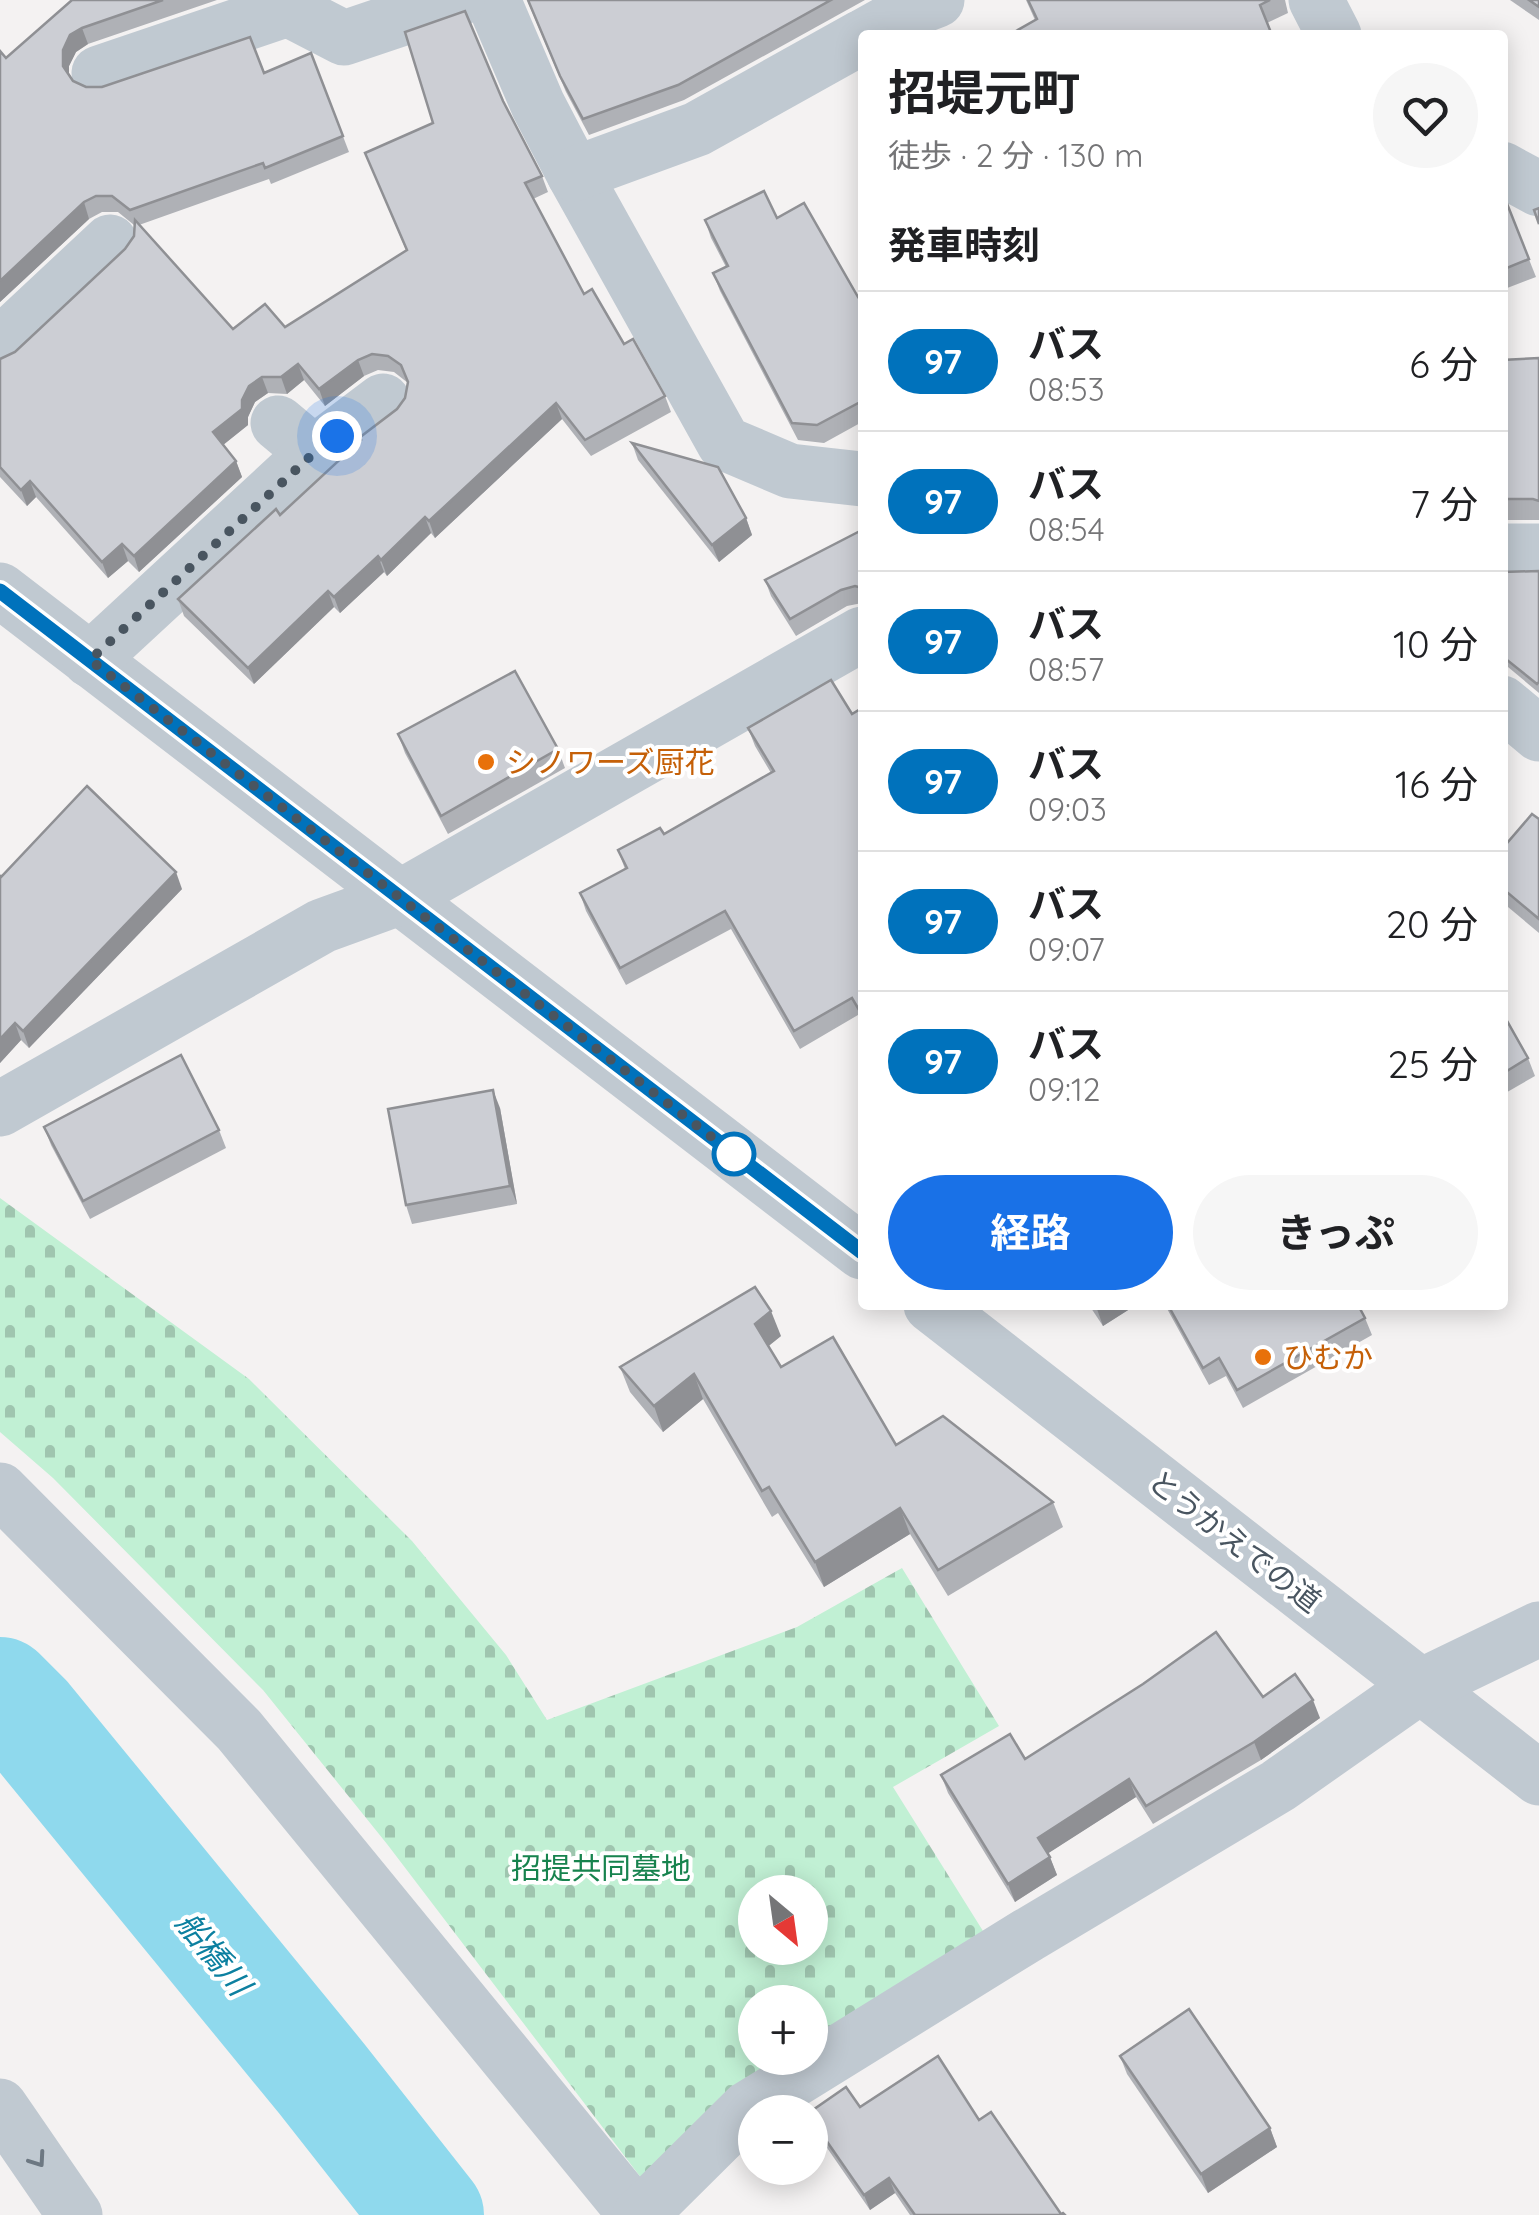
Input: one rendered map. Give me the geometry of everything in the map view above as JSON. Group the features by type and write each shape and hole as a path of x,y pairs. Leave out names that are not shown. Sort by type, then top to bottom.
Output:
{"street":[{"path":"99,73 288,10 344,38 457,0"},
{"path":"493,0 538,105 724,443 790,471 858,479"},
{"path":"1316,0 1331,30"},
{"path":"872,30 897,16"},
{"path":"574,174 697,128 858,38"},
{"path":"1508,172 1539,189"},
{"path":"0,345 110,242"},
{"path":"90,660 296,438 383,401"},
{"path":"1508,551 1539,551"},
{"path":"0,590 858,1249"},
{"path":"10,1087 322,926 399,898 858,636"},
{"path":"1508,709 1539,734"},
{"name":"とうかえでの道","path":"938,1310 1539,1778"},
{"path":"0,1490 239,1730 638,2215 747,2109 1278,1786 1419,1687 1539,1629"},
{"path":"0,2106 75,2215"}],"green space":[{"name":"招提共同墓地","path":"0,1198 249,1379 412,1541 506,1655 547,1720 797,1627 902,1568 999,1726 893,1787 988,1939 828,2036 828,1985 738,1985 738,2075 772,2075 747,2095 738,2095 738,2102 642,2179 387,1844 263,1690 53,1478 0,1432"}],"building":[{"path":"72,0 163,0 70,35 63,50 63,66 73,81 86,87 102,87 250,37 264,73 311,53 343,136 265,168 263,163 130,210 112,196 96,196 84,202 0,281 0,51 6,58"},
{"path":"528,0 831,0 678,85 583,119"},
{"path":"1028,0 1270,0 1260,5 1270,30 1018,30 1037,19"},
{"path":"465,11 503,101 542,176 525,183 584,294 592,289 624,344 633,339 665,396 585,440 556,403 429,521 425,517 381,560 378,556 334,597 328,591 248,668 178,599 276,509 280,515 359,438 397,409 405,398 408,382 401,365 388,356 372,354 319,389 298,364 281,377 262,377 249,386 242,409 213,432 236,461 134,556 122,544 102,562 30,481 21,490 0,467 0,359 15,352 125,249 134,236 135,220 233,329 265,304 285,327 407,250 365,153 433,123 405,32"},
{"path":"764,191 777,218 804,203 858,297 858,403 817,425 792,423 713,273 728,266 705,220"},
{"path":"1508,206 1529,259 1508,268"},
{"path":"1539,358 1539,501 1508,499 1508,360"},
{"path":"632,443 718,467 746,518 712,545"},
{"path":"858,532 858,587 841,590 790,619 765,580"},
{"path":"1539,571 1537,684 1508,661 1508,572"},
{"name":"シノワーズ厨花","path":"515,671 558,749 441,816 398,734"},
{"path":"831,680 852,714 858,710 858,1008 852,998 794,1031 725,911 620,968 580,893 627,868 618,850 660,828 664,834 774,771 748,728"},
{"path":"87,786 176,872 23,1031 15,1023 0,1039 0,875"},
{"path":"1532,814 1539,819 1539,919 1508,893 1508,842"},
{"path":"1508,1023 1528,1058 1508,1070"},
{"path":"181,1055 219,1130 83,1201 44,1127"},
{"path":"493,1090 510,1186 406,1205 388,1109"},
{"path":"755,1287 771,1311 755,1324 781,1367 833,1337 896,1445 943,1416 1053,1502 938,1570 900,1508 815,1562 769,1487 762,1491 694,1374 654,1406 620,1367"},
{"name":"ひむか","path":"1171,1310 1361,1310 1365,1318 1237,1390 1219,1358 1203,1368"},
{"path":"1216,1632 1263,1697 1295,1674 1313,1700 1254,1742 1146,1806 1129,1779 1038,1838 1050,1857 1008,1884 941,1775 1010,1734 1025,1759"},
{"path":"1189,2009 1270,2128 1201,2174 1120,2056"},
{"path":"938,2056 979,2120 991,2112 1065,2215 915,2215 889,2178 864,2195 828,2143 828,2100 846,2087 860,2107"}],"waterway":[{"name":"船橋川","path":"0,1692 27,1719 429,2215"}],"bus line":[{"name":"97","path":"0,591 858,1249"}],"place":[{"name":"シノワーズ厨花","path":"486,762"},
{"name":"ひむか","path":"1263,1357"}],"route":[{"path":"337,436 90,660 739,1158 734,1154"}]}
